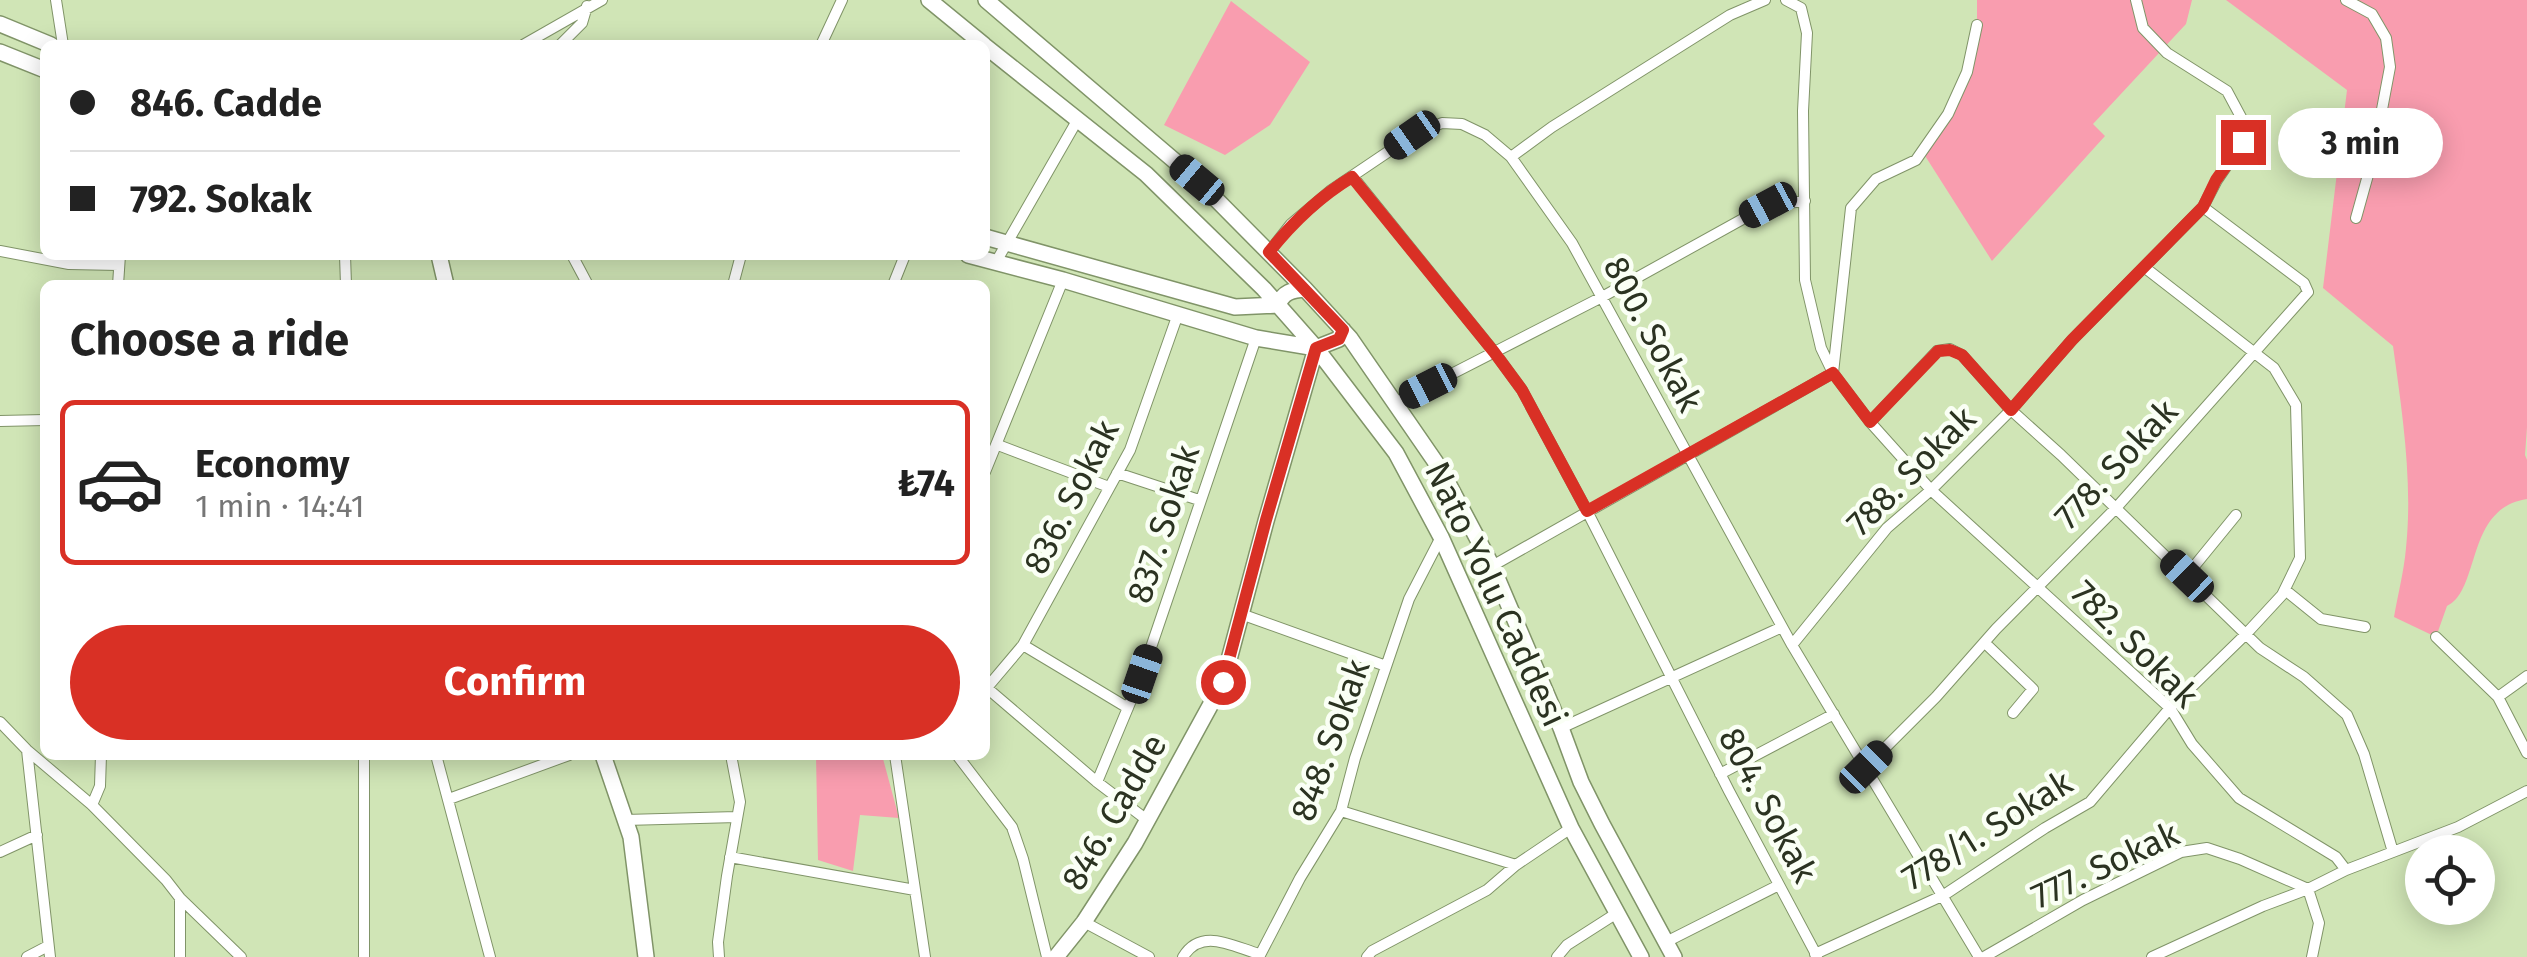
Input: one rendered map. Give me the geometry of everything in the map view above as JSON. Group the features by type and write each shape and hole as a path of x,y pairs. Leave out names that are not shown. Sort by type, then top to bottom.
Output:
{"main road":[{"name":"Nato Yolu Caddesi","path":"929,0 975,40"},
{"name":"Nato Yolu Caddesi","path":"986,0 1197,180 1343,330 1441,470 1492,566 1582,782 1674,957"},
{"path":"0,24 40,40"},
{"path":"0,52 40,68"},
{"name":"Nato Yolu Caddesi","path":"990,53 1146,174 1278,305 1396,453 1441,536 1571,828 1640,957"},
{"path":"990,238 1235,307 1278,305 1282,296 1306,288"},
{"path":"988,260 1256,338 1316,348 1339,339 1343,330"},
{"name":"846. Cadde","path":"1056,957 1084,922 1147,820 1223,682 1316,348"},
{"path":"605,760 630,837 646,957"}],"street":[{"path":"56,0 61,40"},
{"path":"531,40 587,4 602,0"},
{"path":"823,40 842,0"},
{"path":"1511,158 1552,127 1730,15 1766,0"},
{"path":"1786,0 1801,8 1814,0"},
{"name":"788. Sokak","path":"1792,645 1887,528 2011,410 2072,340 2203,207 2216,180 2243,142 2242,120 2227,92 2166,53 2143,28 2136,0"},
{"path":"2346,0 2372,14 2386,38 2390,67 2373,157 2356,218"},
{"path":"565,40 582,23 587,4"},
{"name":"782. Sokak","path":"1801,8 1807,34 1802,111 1805,280 1821,348 1833,373 1930,490 2170,708 2192,744 2239,798 2336,857 2346,870"},
{"path":"1492,566 1833,373 1851,208 1876,179 1916,160 1948,114 1967,72 1976,25"},
{"path":"996,262 1078,120"},
{"name":"800. Sokak","path":"1269,252 1291,224 1330,191 1412,135 1442,123 1462,124 1485,134 1511,158 1572,243 1792,645 1982,957"},
{"name":"804. Sokak","path":"1352,177 1522,390 1816,955"},
{"path":"1395,403 1602,297 1768,205 1805,202"},
{"name":"778. Sokak","path":"1866,767 2116,508 2308,292 2304,284 2203,207"},
{"path":"0,251 40,259"},
{"path":"48,260 69,264 120,260"},
{"path":"2144,267 2274,368 2296,405 2300,558 2285,590 2321,619 2365,627"},
{"path":"990,462 1064,280"},
{"name":"836. Sokak","path":"990,684 1023,645 1130,450 1178,314"},
{"name":"837. Sokak","path":"1097,782 1167,601 1256,338"},
{"path":"1870,422 1938,351 1954,350 1962,355 2011,410 2260,648 2304,677 2347,716 2364,754 2394,852"},
{"path":"0,421 40,420"},
{"path":"998,445 1110,486"},
{"path":"1117,474 1199,500"},
{"path":"2187,576 2236,515"},
{"name":"848. Sokak","path":"1259,956 1341,810 1409,598 1441,536"},
{"name":"778/1. Sokak","path":"1816,955 1944,896 2044,828 2090,802 2170,708 2285,590"},
{"path":"1241,614 1386,666"},
{"path":"1561,728 1782,627"},
{"path":"2436,637 2498,697 2527,753"},
{"path":"1984,643 2033,689 2014,713"},
{"path":"1023,645 1128,708"},
{"path":"2498,697 2527,676"},
{"path":"990,692 1147,820"},
{"path":"1720,774 1834,714"},
{"path":"0,722 92,806 241,957"},
{"path":"26,957 49,952 27,750"},
{"path":"92,806 100,786 101,760"},
{"path":"364,760 364,957"},
{"path":"438,760 490,957"},
{"path":"450,799 555,760"},
{"path":"720,957 718,942 740,802 732,760"},
{"path":"895,760 925,957"},
{"path":"961,760 1012,827 1047,957"},
{"path":"2152,957 2346,870 2458,827 2527,790"},
{"path":"1341,810 1516,865"},
{"path":"625,820 738,817"},
{"path":"1367,957 1487,890 1571,828"},
{"path":"0,852 37,835"},
{"name":"777. Sokak","path":"1982,957 2083,900 2181,852 2206,848 2308,889"},
{"path":"730,857 915,890"},
{"path":"1666,942 1779,885"},
{"path":"2308,889 2319,923 2312,957"},
{"path":"180,898 180,957"},
{"path":"1557,957 1617,912"},
{"path":"1084,922 1149,957"},
{"path":"1183,957 1190,946 1203,940 1221,942 1259,956"}],"shaded area":[{"path":"1977,0 2192,0 2186,24 2093,124 2105,136 1992,261 1922,151 1967,72 1977,25"},
{"path":"2226,0 2527,0 2527,499 2507,506 2493,517 2483,533 2465,584 2447,606 2436,637 2394,617 2405,557 2408,497 2406,446 2393,346 2323,288 2347,90"},
{"path":"1231,1 1310,62 1270,125 1225,155 1164,125"},
{"path":"816,760 883,760 899,818 860,815 853,871 818,860"}],"route":[{"path":"1223,682 1316,348 1339,339 1343,330 1269,252 1291,224 1352,177 1522,390 1587,511 1833,373 1870,422 1938,351 1954,350 2011,410 2072,340 2203,207 2216,180 2243,142"}]}
